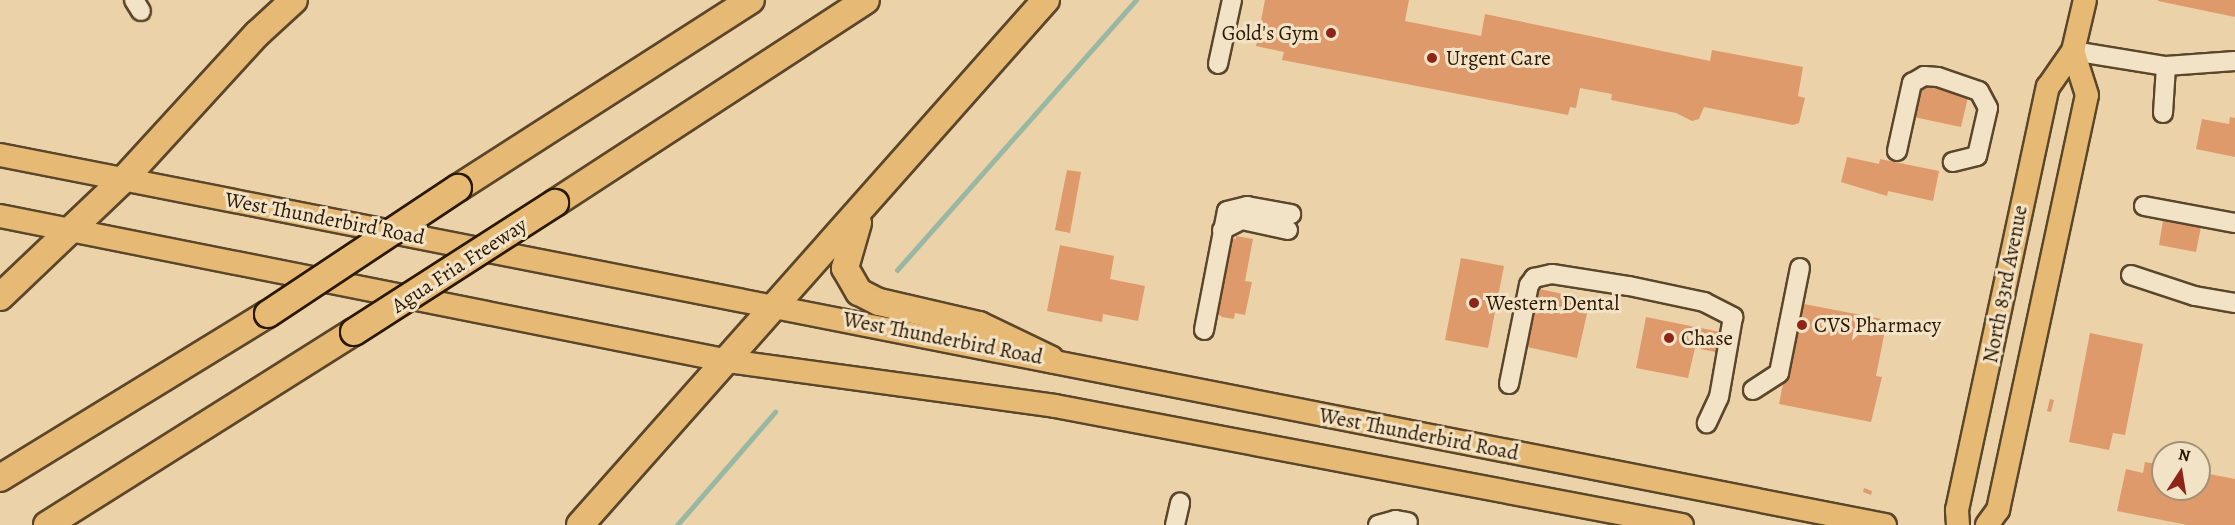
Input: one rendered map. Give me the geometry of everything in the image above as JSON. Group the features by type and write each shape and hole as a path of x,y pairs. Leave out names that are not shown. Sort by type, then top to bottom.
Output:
{"highway":[{"path":"0,297 124,179 257,34 294,0"},
{"path":"0,478 268,314 458,188 751,0"},
{"name":"Agua Fria Freeway","path":"47,525 354,332 866,0"},
{"path":"580,525 728,361 1046,0"},
{"path":"862,210 849,246 845,268 859,292 879,302 979,325 1050,359"}],"main road":[{"name":"North 83rd Avenue","path":"1958,525 1957,510 2048,87 2073,51 2085,0"},
{"name":"North 83rd Avenue","path":"1987,525 1998,510 2086,95 2073,51"},
{"name":"West Thunderbird Road","path":"0,155 776,305 1885,525"},
{"name":"West Thunderbird Road","path":"0,216 728,361 1055,406 1682,525"}],"street":[{"path":"1218,64 1232,0"},
{"path":"2073,51 2166,66 2235,61"},
{"path":"2163,113 2166,66"},
{"path":"1898,151 1912,83 1924,76 1938,77 1979,91 1988,108 1977,156 1953,162"},
{"path":"2144,206 2235,223"},
{"path":"1204,330 1222,230 1242,220 1290,222"},
{"path":"1753,390 1779,373 1800,268"},
{"path":"1509,384 1529,285 1534,278 1552,274 1629,286 1704,302 1733,317 1719,397 1707,423"},
{"path":"2131,275 2164,286 2235,303"},
{"path":"2164,286 2173,300 2235,316"},
{"path":"1175,525 1180,503"},
{"path":"1378,525 1395,520 1416,524"}],"building":[{"path":"1265,0 1409,0 1405,21 1481,36 1485,14 1710,61 1712,50 1803,67 1798,96 1805,98 1799,123 1793,125 1704,107 1699,119 1692,121 1676,113 1611,100 1612,94 1580,88 1576,108 1570,107 1568,115 1282,60 1284,52 1256,46"},
{"path":"2158,0 2235,0 2235,17 2158,1"},
{"path":"1917,82 1969,93 1961,127 1909,116"},
{"path":"2230,117 2235,118 2235,157 2196,149 2202,119 2229,124"},
{"path":"1847,157 1879,164 1880,159 1939,171 1933,201 1888,191 1887,196 1841,182"},
{"path":"1067,170 1081,172 1070,233 1055,230"},
{"path":"2166,202 2202,222 2196,252 2159,245"},
{"path":"1236,236 1253,239 1245,281 1252,282 1245,315 1235,313 1234,319 1222,317 1217,313 1218,308 1213,307 1226,237 1236,239"},
{"path":"1060,245 1114,256 1110,279 1145,286 1138,321 1103,314 1102,322 1047,311"},
{"name":"Western Dental","path":"1461,258 1504,266 1488,348 1445,340"},
{"path":"1535,288 1590,300 1577,358 1523,346"},
{"name":"CVS Pharmacy","path":"1799,303 1887,320 1876,376 1882,377 1871,422 1779,404"},
{"name":"Chase","path":"1646,317 1730,334 1726,354 1695,348 1688,378 1636,368"},
{"path":"2090,333 2143,344 2125,435 2113,433 2109,450 2069,442"},
{"path":"2050,399 2054,400 2051,412 2047,411"},
{"path":"2145,462 2151,463 2151,501 2211,501 2211,474 2235,479 2235,525 2187,525 2117,511 2126,469 2143,473"},
{"path":"1864,488 1872,491 1871,495 1863,492"}],"waterway":[{"path":"897,270 1136,0"},
{"path":"677,525 775,412"}],"place":[{"name":"Gold's Gym","path":"1331,33"},
{"name":"Urgent Care","path":"1432,58"},
{"name":"Western Dental","path":"1474,303"},
{"name":"CVS Pharmacy","path":"1802,325"},
{"name":"Chase","path":"1669,338"}]}
